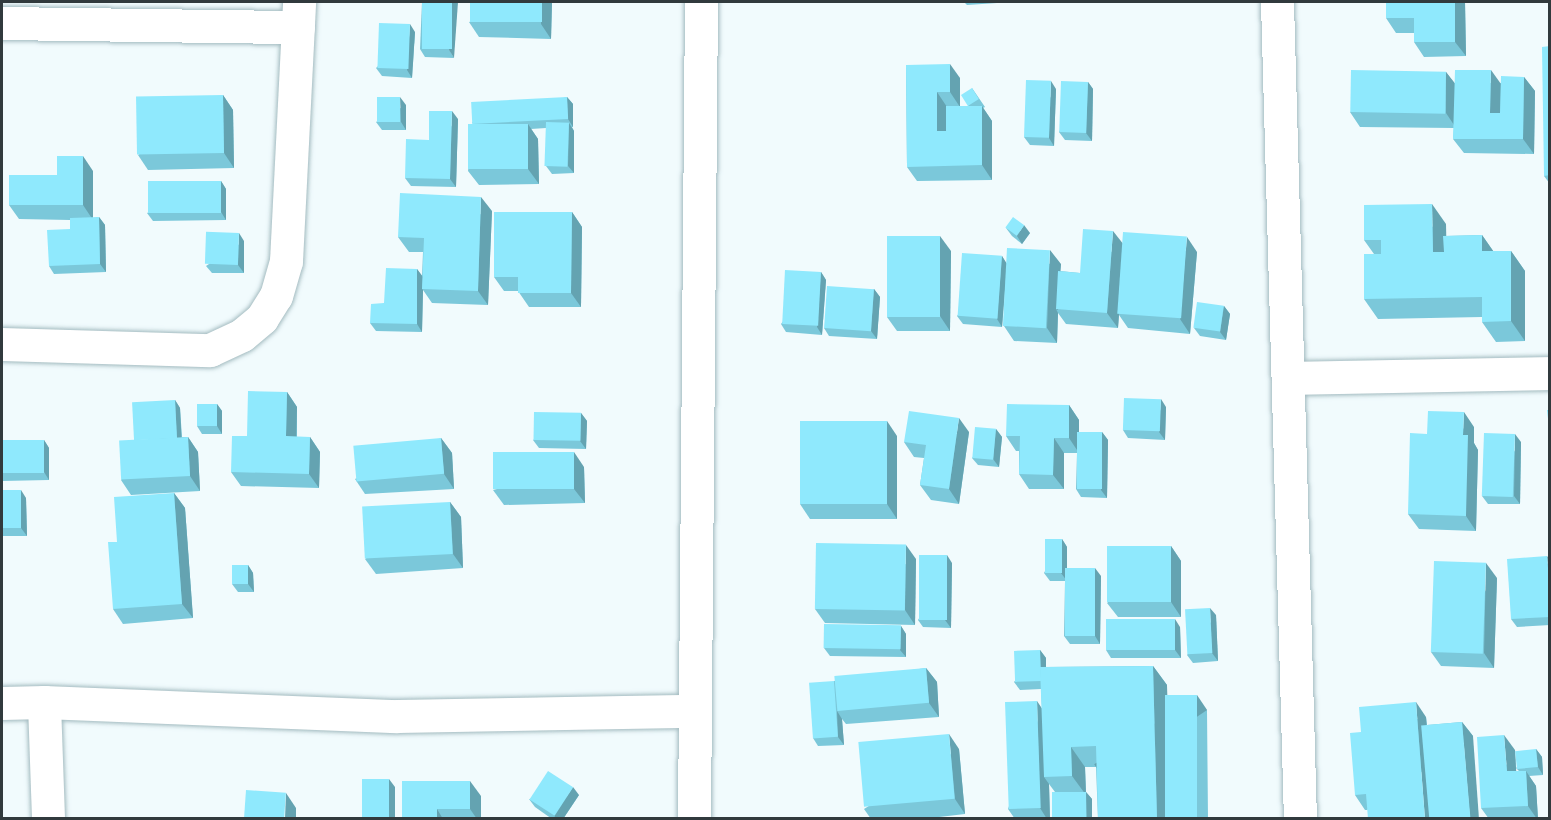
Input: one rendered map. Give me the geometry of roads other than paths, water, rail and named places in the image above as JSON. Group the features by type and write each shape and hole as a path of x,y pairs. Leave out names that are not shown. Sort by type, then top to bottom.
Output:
{"street":[{"path":"694,819 701,2"},
{"path":"1277,2 1300,819"},
{"path":"2,23 298,14 286,261 276,296 262,318 242,334 210,350 2,344"},
{"path":"1289,378 1550,373"},
{"path":"2,703 44,702 397,716 695,711"},
{"path":"44,702 48,819"}]}
